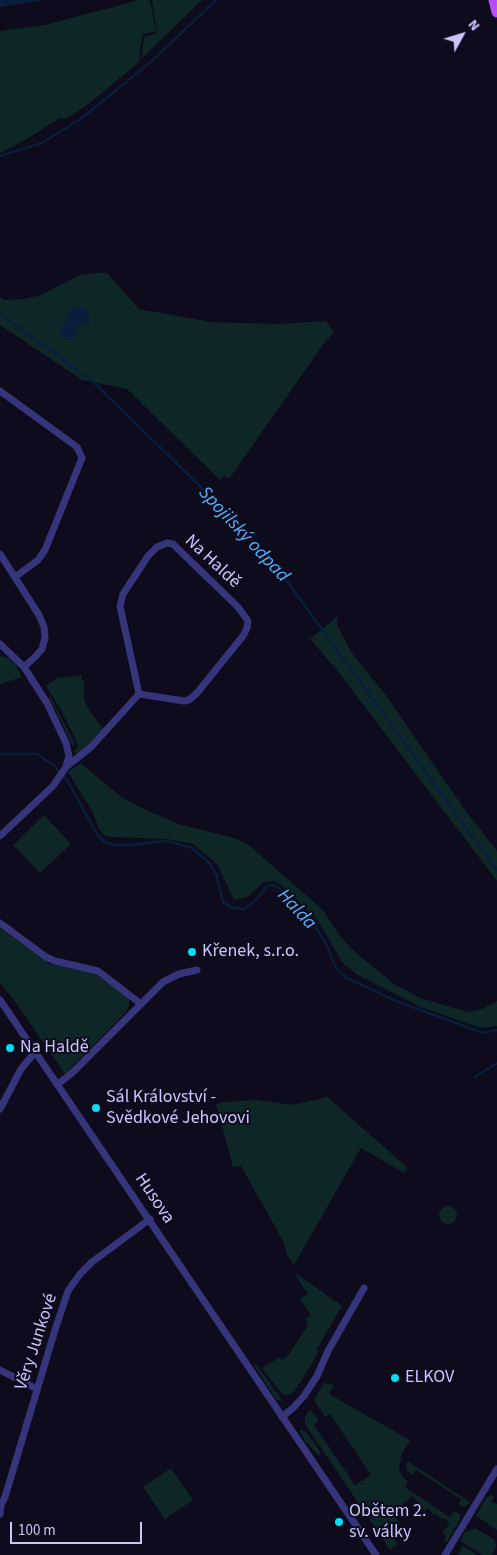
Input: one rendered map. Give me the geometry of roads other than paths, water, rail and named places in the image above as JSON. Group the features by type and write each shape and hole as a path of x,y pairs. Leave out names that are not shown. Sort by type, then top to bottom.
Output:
{"main road":[{"path":"494,0 497,12"}],"street":[{"path":"0,391 76,447 82,458 45,550 33,564 14,577"},
{"name":"Na Haldě","path":"170,544 178,549 241,610 248,621 247,628 190,700 182,701 139,694 120,606 121,600 151,552 162,545 170,544"},
{"path":"0,554 42,621 45,632 42,648 24,667"},
{"path":"0,644 24,667 48,703 62,733 69,756 66,767"},
{"path":"0,836 56,782 66,767 91,747 139,694"},
{"path":"0,923 46,957 55,961 98,971 141,1004"},
{"path":"58,1084 72,1074 167,978 197,970"},
{"name":"Husova","path":"0,1000 376,1555"},
{"path":"0,1109 21,1069 36,1051"},
{"name":"Věry Junkové","path":"0,1514 1,1505 6,1495 37,1389 65,1300 72,1284 92,1262 150,1219"},
{"path":"282,1416 304,1396 317,1376 331,1346 364,1288"},
{"path":"0,1370 37,1389"},
{"path":"445,1555 497,1469"}],"water":[{"path":"0,0 43,0 0,7"},
{"path":"75,307 82,307 87,310 90,318 85,325 78,325 76,329 77,335 71,340 66,340 59,331 66,321 70,310"}],"waterway":[{"path":"0,156 42,143 82,118 154,59 216,0"},
{"name":"Spojilský odpad","path":"0,314 90,379 208,494 273,562 497,870"},
{"name":"Halda","path":"0,754 37,754 53,765 67,780 98,836 105,842 113,845 127,845 167,841 192,848 210,864 216,874 223,902 232,908 245,909 256,900 267,886 273,885 278,887 313,923 326,944 335,966 345,977 396,1001 483,1033 497,1030"},
{"path":"475,1077 497,1063"}],"place":[{"name":"Křenek, s.r.o.","path":"192,952"},
{"name":"Na Haldě","path":"10,1048"},
{"name":"Sál Království - Svědkové Jehovovi","path":"96,1108"},
{"name":"ELKOV","path":"395,1378"},
{"name":"Obětem 2. sv. války","path":"339,1522"}]}
